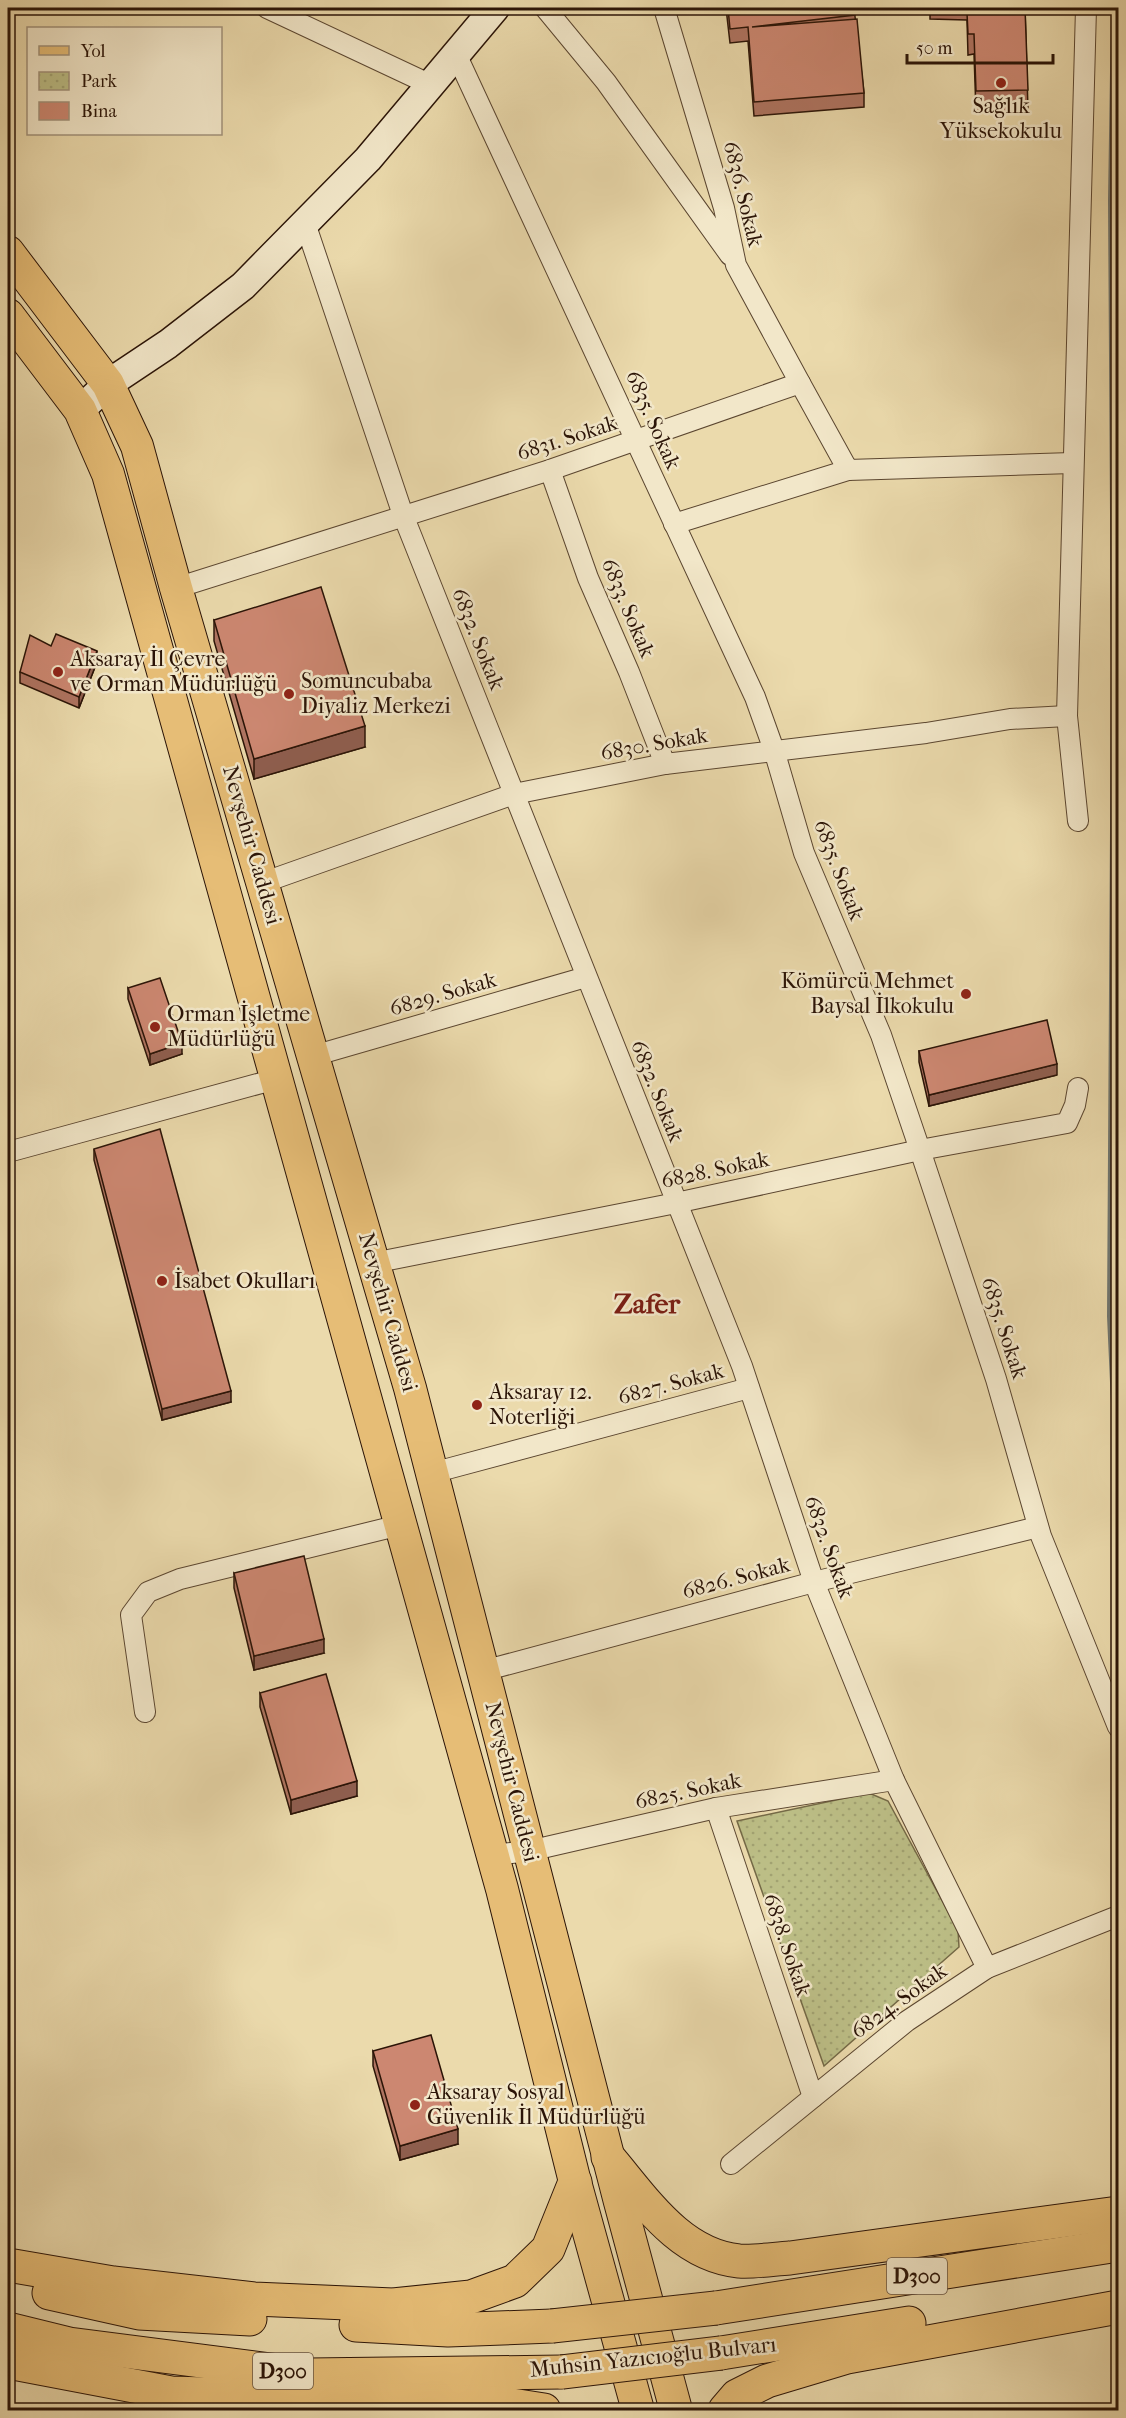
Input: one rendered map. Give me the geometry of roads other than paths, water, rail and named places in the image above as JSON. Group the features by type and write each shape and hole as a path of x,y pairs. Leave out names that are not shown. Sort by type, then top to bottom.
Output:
{"highway":[{"path":"608,2157 674,2231 696,2249 739,2261 790,2258 1119,2213"},
{"path":"8,2265 113,2283 254,2299 393,2305 471,2297 515,2281 548,2248 575,2182"},
{"name":"Muhsin Yazıcıoğlu Bulvarı","path":"8,2284 139,2313 448,2330 552,2326 716,2308 1119,2245"},
{"name":"Muhsin Yazıcıoğlu Bulvarı","path":"8,2329 69,2344 309,2375 562,2372 721,2352 1119,2290"},
{"path":"725,2410 737,2396 767,2381 847,2357 1119,2307"},
{"path":"8,2362 171,2393 499,2403 544,2410"}],"main road":[{"path":"80,410 108,384 168,344 243,286 368,159 495,8"},
{"name":"Nevşehir Caddesi","path":"8,252 108,384 137,446 176,588 374,1263 432,1473 608,2157 676,2410"},
{"name":"Nevşehir Caddesi","path":"8,315 80,410 108,474 493,1855 575,2182 638,2410"}],"street":[{"path":"267,8 431,85"},
{"path":"545,8 606,82 736,265"},
{"name":"6836. Sokak","path":"664,8 724,208 736,265 800,383"},
{"path":"1078,821 1067,716 1086,8"},
{"name":"6835. Sokak","path":"456,54 755,696 774,750 804,853 881,1035 921,1150 996,1379 1038,1527 1119,1727"},
{"name":"6832. Sokak","path":"305,223 403,515 749,1388 814,1582 894,1780 987,1968"},
{"path":"800,383 848,470"},
{"name":"6831. Sokak","path":"176,588 550,470 800,383"},
{"path":"674,524 848,470 1072,463"},
{"name":"6833. Sokak","path":"550,470 588,578 629,672 665,764"},
{"name":"6830. Sokak","path":"262,883 514,794 665,764 926,734 1011,719 1067,716"},
{"name":"6829. Sokak","path":"313,1056 586,977"},
{"path":"8,1152 276,1079"},
{"name":"6828. Sokak","path":"374,1263 676,1203 921,1150 1067,1123 1075,1105 1078,1088"},
{"name":"6827. Sokak","path":"432,1473 749,1388"},
{"path":"145,1712 130,1616 148,1592 180,1579 400,1525"},
{"name":"6826. Sokak","path":"483,1671 814,1582 1038,1527"},
{"name":"6825. Sokak","path":"493,1855 529,1851 716,1808 894,1780"},
{"name":"6838. Sokak","path":"716,1808 813,2097"},
{"name":"6824. Sokak","path":"730,2164 907,2021 987,1968 1119,1916"}],"waterway":[{"path":"1114,8 1111,200 1114,669 1110,1316 1114,1404 1118,1425"}],"place":[{"name":"Sağlık Yüksekokulu","path":"1001,83"},
{"name":"Aksaray İl Çevre ve Orman Müdürlüğü","path":"58,672"},
{"name":"Somuncubaba Diyaliz Merkezi","path":"289,694"},
{"name":"Kömürcü Mehmet Baysal İlkokulu","path":"966,994"},
{"name":"Orman İşletme Müdürlüğü","path":"155,1027"},
{"name":"İsabet Okulları","path":"162,1281"},
{"name":"Aksaray 12. Noterliği","path":"477,1405"},
{"name":"Aksaray Sosyal Güvenlik İl Müdürlüğü","path":"415,2105"}],"district":[{"name":"Zafer","path":"647,1303"}]}
